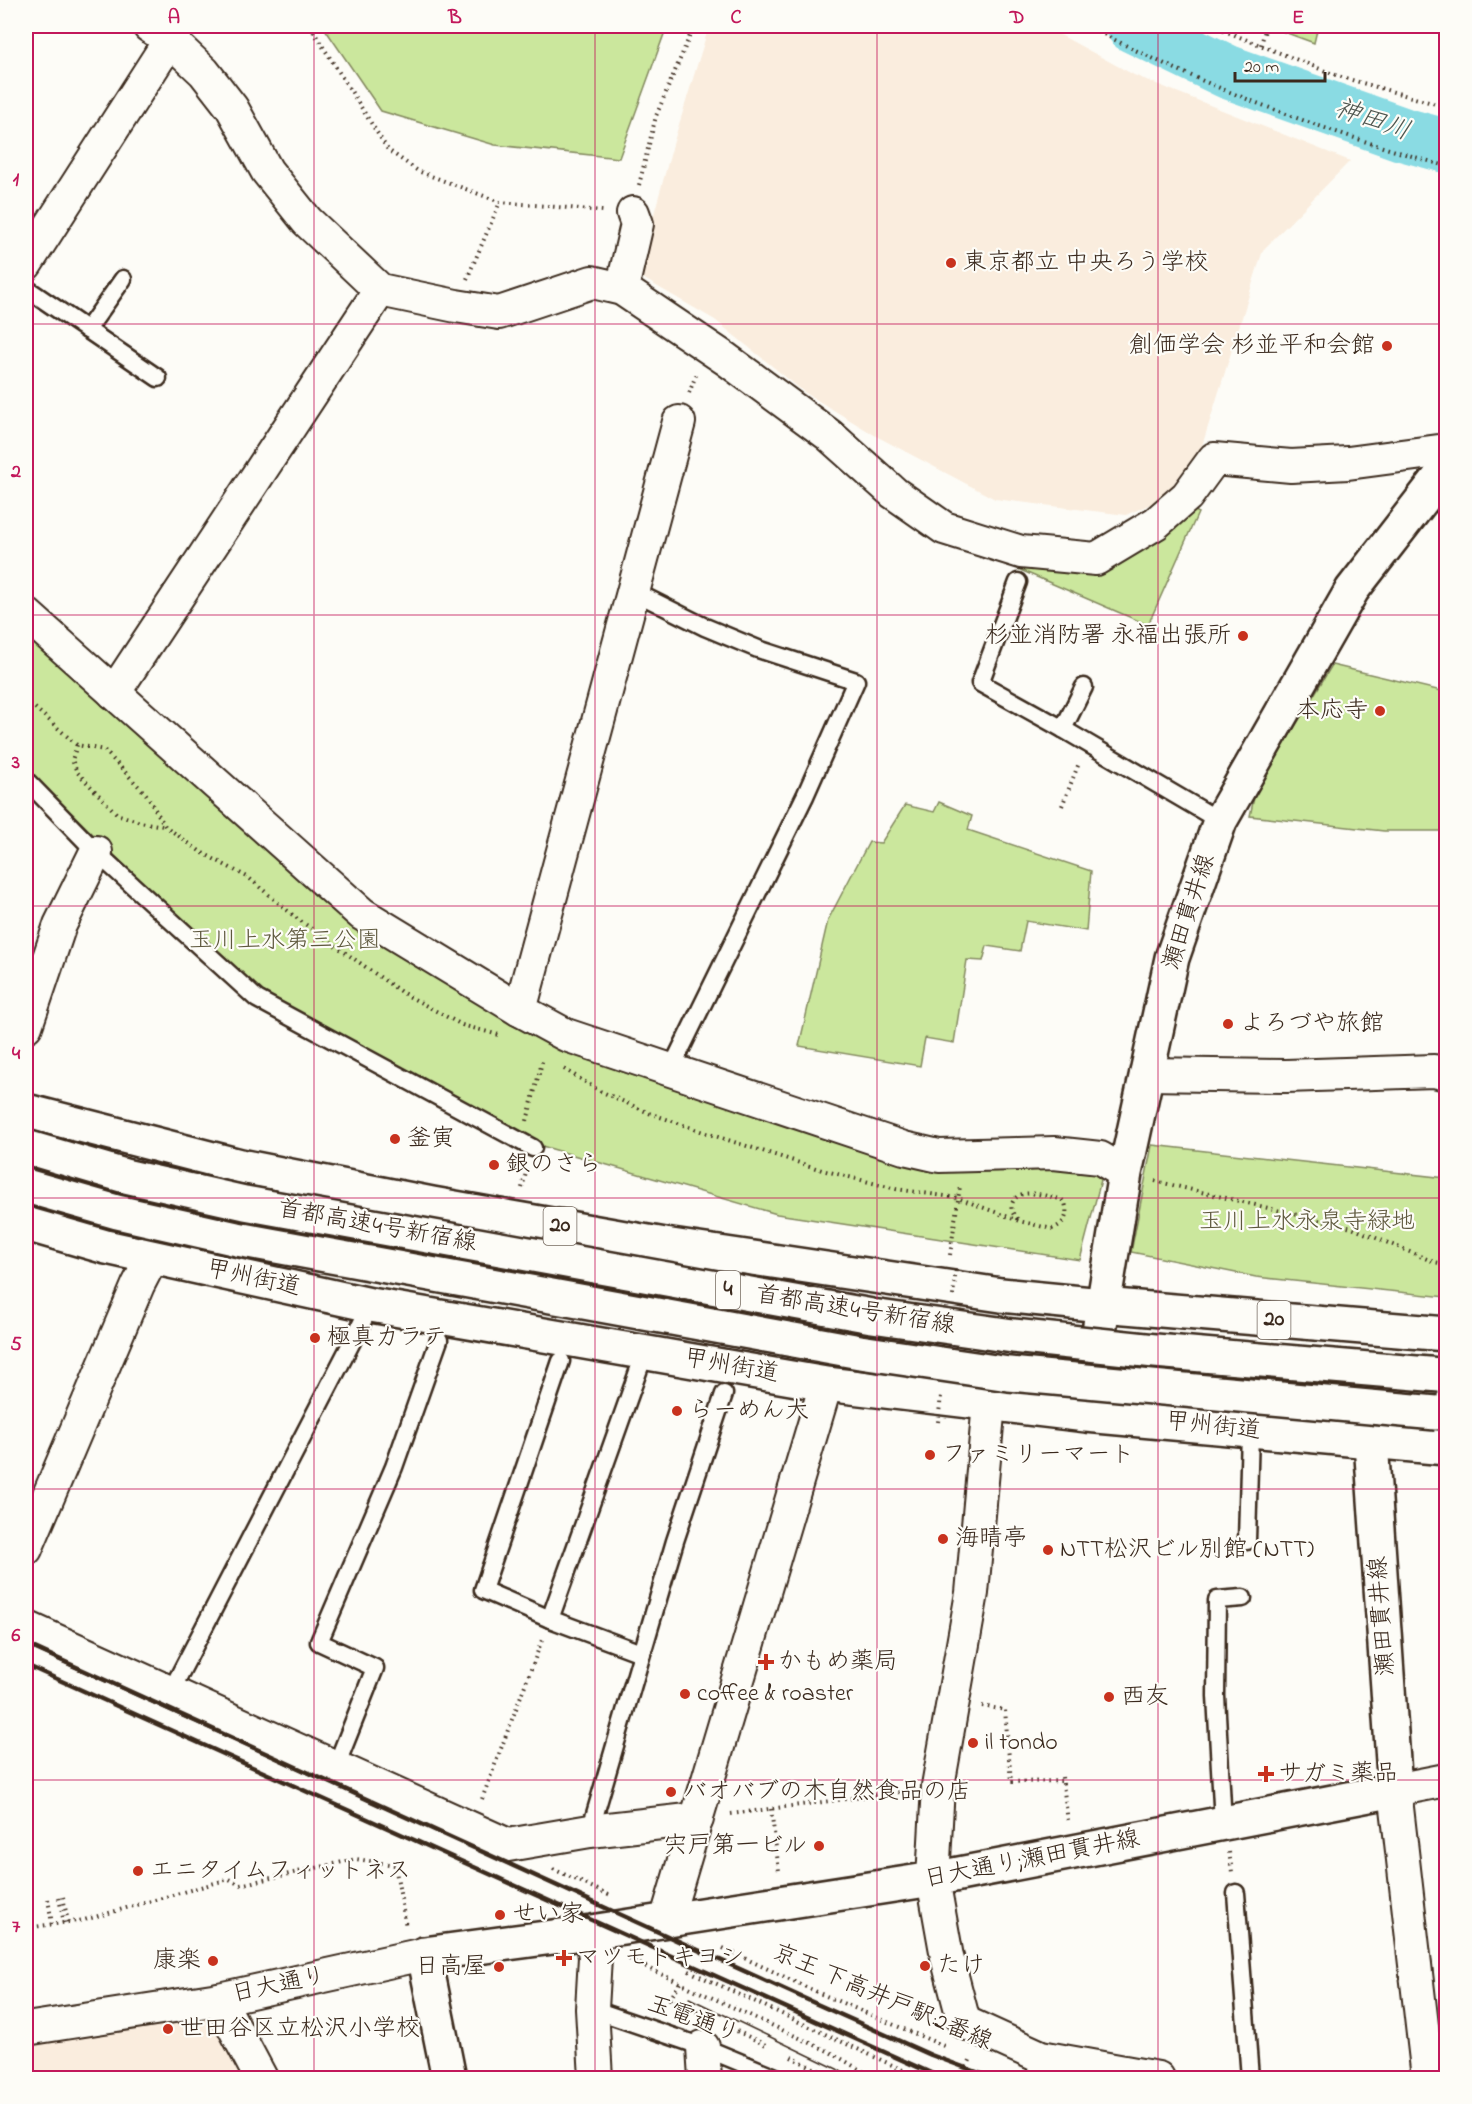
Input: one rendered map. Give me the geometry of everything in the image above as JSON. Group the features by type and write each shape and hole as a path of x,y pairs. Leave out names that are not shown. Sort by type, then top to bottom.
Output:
{"main road":[{"name":"瀬田貫井線","path":"1086,1415 1123,1186 1172,958 1220,821 1352,590 1446,469"},
{"name":"20","path":"26,1111 240,1166 432,1204 677,1247 1001,1295 1105,1292 1446,1334"},
{"name":"首都高速4号新宿線","path":"26,1147 125,1176 245,1203 872,1316 1013,1336 1155,1351 1444,1375"},
{"name":"首都高速4号新宿線","path":"26,1186 117,1212 237,1239 860,1352 1009,1374 1446,1414"},
{"name":"甲州街道","path":"26,1224 152,1258 371,1305 826,1383 1086,1415 1446,1448"},
{"name":"瀬田貫井線","path":"1371,1442 1395,1790"},
{"name":"日大通り;瀬田貫井線","path":"591,1932 933,1879 1395,1790"},
{"path":"449,2079 418,1955 591,1932"}],"street":[{"path":"26,264 159,33 204,72 232,108 267,171 307,221 380,290 499,313 592,282 622,289 706,346 829,435 894,493 944,528 1021,552 1096,559 1155,523 1187,496 1214,459 1291,466 1348,463 1446,450"},
{"path":"622,289 638,224 633,213"},
{"path":"114,693 380,290"},
{"path":"520,1010 679,422"},
{"path":"26,614 362,914 520,1010 566,1035 904,1148 939,1156 1054,1153 1100,1158 1123,1186"},
{"path":"26,1026 60,925 96,852"},
{"path":"1146,1074 1286,1076 1434,1071 1446,1074"},
{"path":"26,1549 138,1285 152,1258"},
{"path":"666,1921 826,1383"},
{"path":"989,1403 972,1593 938,1786 933,1879 947,1957 964,2022 1041,2057 1158,2079"},
{"path":"26,1627 508,1845 590,1831 697,1819"},
{"path":"1428,2079 1395,1790 1446,1780"},
{"path":"591,1932 595,1958 591,2009 596,2079"},
{"name":"日大通り","path":"26,2029 219,1999 418,1955"},
{"path":"219,1999 261,2079"},
{"path":"705,2079 708,2034"}],"lane":[{"path":"87,330 123,279"},
{"path":"26,288 158,378"},
{"path":"1018,582 980,683 1220,821"},
{"path":"633,591 705,627 758,648 856,681 805,796 671,1069"},
{"path":"1063,729 1084,687"},
{"path":"26,780 96,852 256,999 533,1148"},
{"path":"170,1693 371,1305"},
{"path":"336,1766 375,1668 319,1642 394,1467 438,1340"},
{"path":"550,1620 645,1352"},
{"path":"561,1362 483,1590 550,1620 642,1653"},
{"path":"590,1831 675,1541 724,1395"},
{"path":"1246,1541 1250,1431"},
{"path":"1223,1823 1216,1696 1217,1600 1243,1598"},
{"path":"1236,1893 1250,2079"},
{"name":"玉電通り","path":"591,2009 708,2034 778,2079"}],"path":[{"path":"310,26 388,150 418,171 500,202 633,213 656,116 694,26"},
{"path":"1088,26 1142,55 1249,100 1375,146 1446,166"},
{"path":"1212,26 1338,76 1446,106"},
{"path":"1261,45 1266,26"},
{"path":"456,306 500,202"},
{"path":"679,422 706,346"},
{"path":"1062,806 1087,743"},
{"path":"77,745 72,760 77,772 117,814 140,822 165,826"},
{"path":"531,1106 545,1049"},
{"path":"950,1255 961,1180"},
{"path":"1123,1186 1352,1228 1434,1262 1446,1264"},
{"path":"1024,1193 1061,1199 1065,1203 1066,1217 1063,1223 1052,1229 1019,1221 1013,1214 1011,1206 1015,1197 1024,1193"},
{"path":"471,1828 550,1620"},
{"path":"953,1701 1005,1710 1011,1782 1062,1779 1073,1852"},
{"path":"697,1819 938,1786"},
{"path":"771,1809 783,1903"},
{"path":"1223,1823 1236,1893"},
{"path":"508,1845 513,1850 615,1898"},
{"path":"26,1928 84,1920 230,1879 240,1885 356,1858 395,1865 418,1955"},
{"path":"61,1898 66,1923"},
{"path":"48,1899 52,1924"},
{"name":"京王 下高井戸駅:2番線","path":"723,1948 819,1993 949,2049"},
{"path":"690,1971 920,2079"},
{"path":"708,2034 670,1999 680,1983 830,2052 874,2079"},
{"path":"724,2025 777,2050"},
{"path":"788,2055 820,2070"},
{"name":"京王 下高井戸駅:2番線","path":"962,2079 971,2058 981,2061"}],"shaded area":[{"name":"東京都立 中央ろう学校","path":"709,26 1044,26 1134,75 1350,161 1263,250 1202,446 1162,499 1126,515 995,499 876,436 804,392 715,320 641,277 652,221"},
{"name":"世田谷区立松沢小学校","path":"210,2011 240,2078 26,2078 26,2046"}],"green space":[{"path":"323,26 667,26 619,158 495,145 381,111"},
{"path":"1268,26 1318,26 1314,43"},
{"path":"1189,504 1198,513 1148,625 1018,569 1020,559 1097,565"},
{"name":"玉川上水第三公園","path":"26,624 236,818 562,1043 905,1157 1088,1167 1101,1180 1080,1260 777,1214 542,1146 247,986 26,768"},
{"path":"1332,665 1446,692 1446,831 1384,831 1250,816 1255,793"},
{"path":"939,802 972,816 968,830 1091,871 1086,931 1026,921 1020,951 987,946 983,961 967,960 954,1043 925,1038 920,1066 799,1046 828,920 869,842 881,843 905,805 934,812"},
{"name":"玉川上水永泉寺緑地","path":"1152,1145 1446,1178 1446,1297 1256,1277 1131,1252"}],"waterway":[{"name":"神田川","path":"1133,26 1228,72 1402,134 1446,146"}],"tram line":[{"path":"689,1998 837,2069 851,2078"}],"railway":[{"path":"26,1644 810,2001 931,2055 993,2078"},
{"path":"26,1665 942,2078"}],"place":[{"name":"東京都立 中央ろう学校","path":"951,263"},
{"name":"創価学会 杉並平和会館","path":"1387,346"},
{"name":"杉並消防署 永福出張所","path":"1243,636"},
{"name":"本応寺","path":"1380,711"},
{"name":"よろづや旅館","path":"1228,1024"},
{"name":"釜寅","path":"395,1139"},
{"name":"銀のさら","path":"494,1165"},
{"name":"極真カラテ","path":"315,1338"},
{"name":"らーめん大","path":"677,1411"},
{"name":"ファミリーマート","path":"930,1455"},
{"name":"海晴亭","path":"943,1539"},
{"name":"NTT松沢ビル別館 (NTT)","path":"1048,1550"},
{"name":"かもめ薬局","path":"766,1662"},
{"name":"coffee & roaster","path":"685,1694"},
{"name":"西友","path":"1109,1697"},
{"name":"il tondo","path":"973,1743"},
{"name":"サガミ薬品","path":"1266,1774"},
{"name":"バオバブの木自然食品の店","path":"671,1792"},
{"name":"宍戸第一ビル","path":"819,1846"},
{"name":"エニタイムフィットネス","path":"138,1871"},
{"name":"せい家","path":"500,1915"},
{"name":"マツモトキヨシ","path":"564,1958"},
{"name":"康楽","path":"213,1961"},
{"name":"たけ","path":"925,1966"},
{"name":"日高屋","path":"499,1967"},
{"name":"世田谷区立松沢小学校","path":"168,2029"}]}
